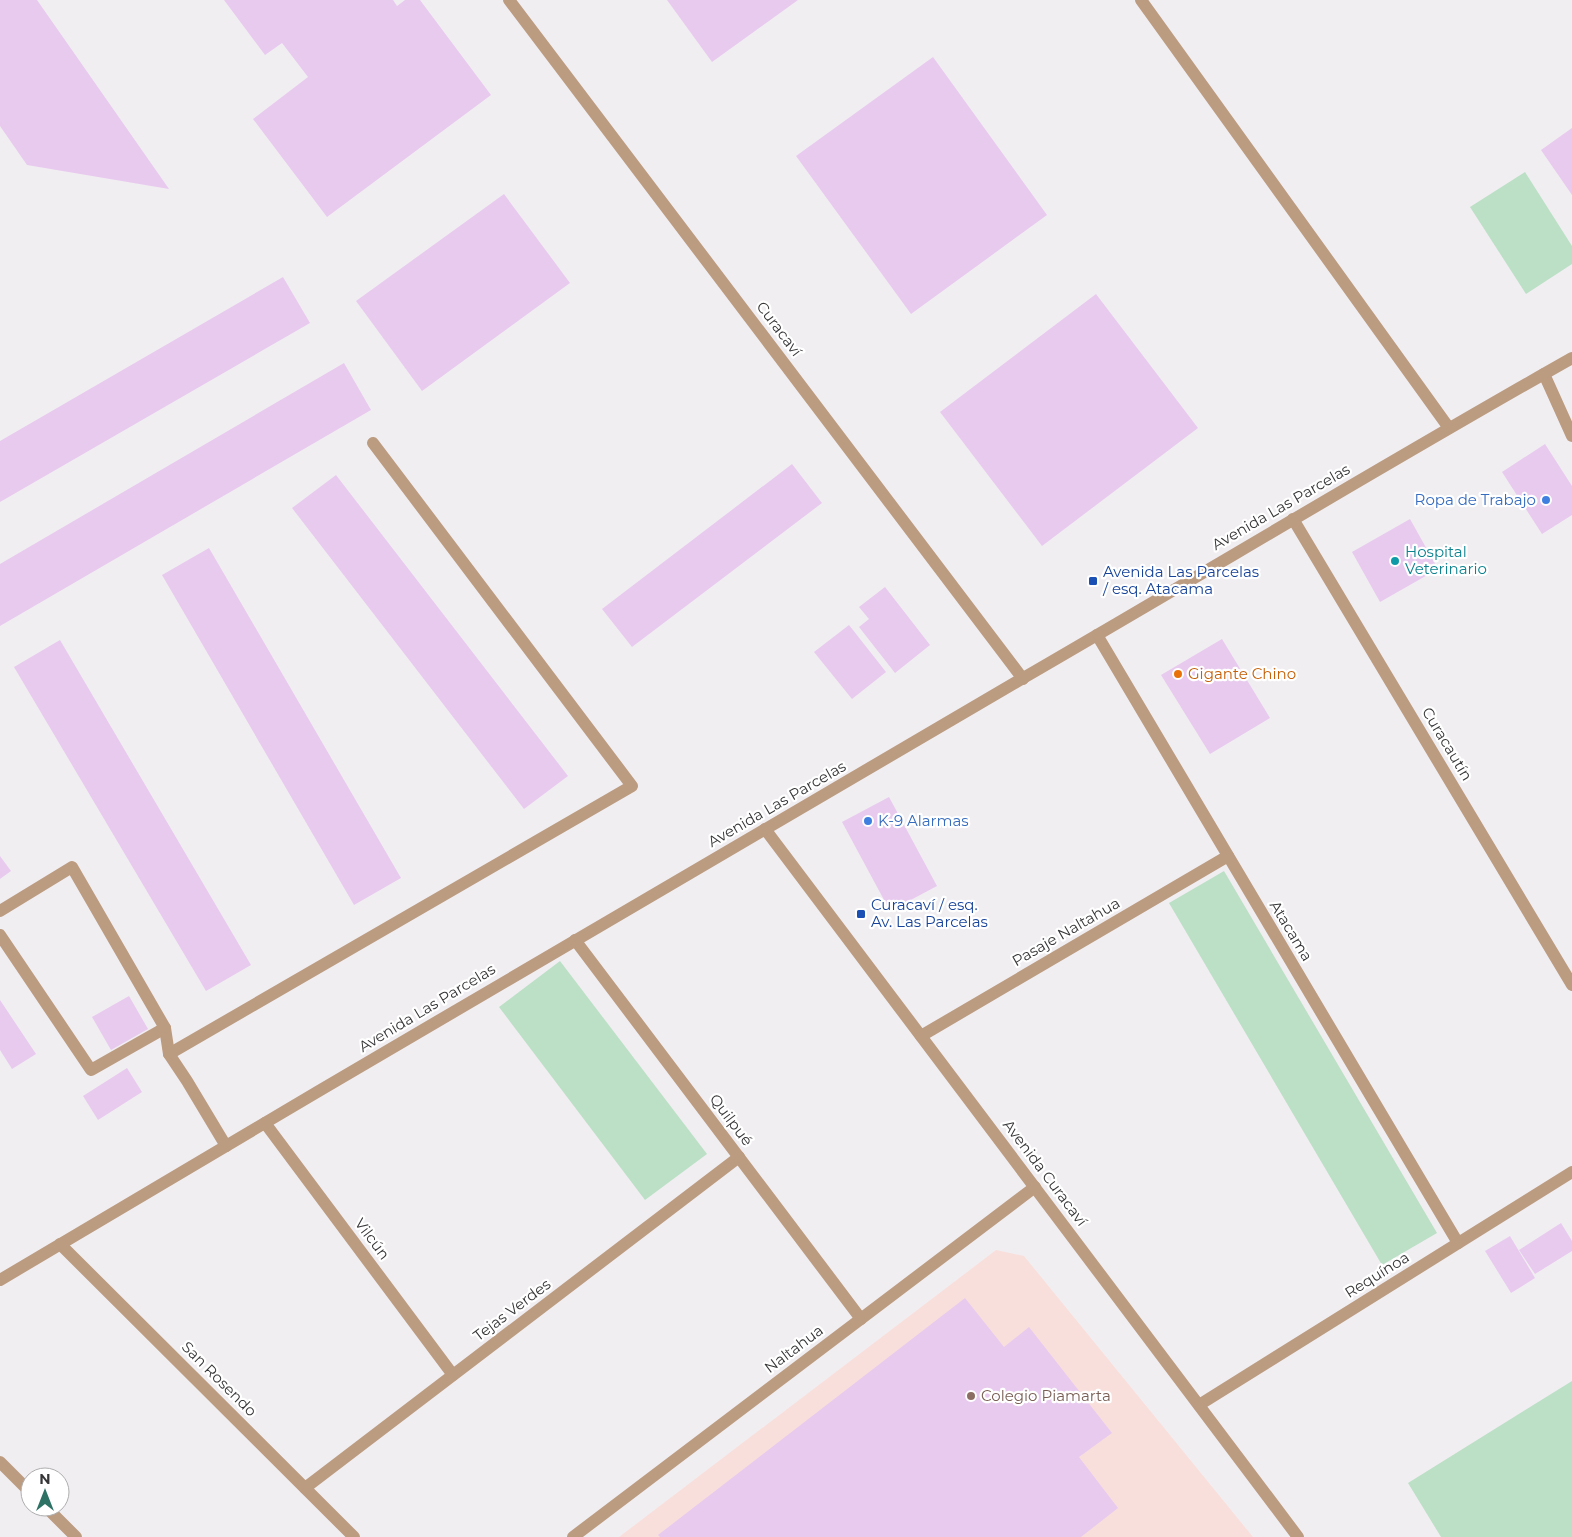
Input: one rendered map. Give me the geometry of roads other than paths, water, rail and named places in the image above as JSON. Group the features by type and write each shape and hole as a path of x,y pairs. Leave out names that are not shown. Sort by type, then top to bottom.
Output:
{"street":[{"name":"Curacaví","path":"509,0 1023,679"},
{"path":"1141,0 1449,428"},
{"name":"Avenida Las Parcelas","path":"0,1280 575,940 1449,428 1572,358"},
{"path":"1544,374 1572,436"},
{"path":"168,1054 632,786 372,443"},
{"name":"Curacautín","path":"1294,519 1572,986"},
{"name":"Atacama","path":"1097,635 1458,1243"},
{"name":"Avenida Curacaví","path":"765,829 1298,1537"},
{"name":"Pasaje Naltahua","path":"921,1036 1228,856"},
{"path":"0,911 72,867 165,1028 168,1054 187,1081 226,1146"},
{"path":"0,935 91,1070 165,1028"},
{"name":"Quilpué","path":"575,940 861,1319"},
{"name":"Vilcún","path":"265,1123 454,1375"},
{"name":"Tejas Verdes","path":"305,1488 739,1157"},
{"name":"Requínoa","path":"1199,1405 1572,1172"},
{"name":"Naltahua","path":"573,1537 1035,1187"},
{"name":"San Rosendo","path":"60,1244 354,1537"},
{"path":"0,1462 20,1482"},
{"path":"56,1517 76,1537"}],"place":[{"name":"Ropa de Trabajo","path":"1546,500"},
{"name":"Hospital Veterinario","path":"1395,561"},
{"name":"Avenida Las Parcelas / esq. Atacama","path":"1093,581"},
{"name":"Gigante Chino","path":"1178,674"},
{"name":"K-9 Alarmas","path":"868,821"},
{"name":"Curacaví / esq. Av. Las Parcelas","path":"861,914"},
{"name":"Colegio Piamarta","path":"971,1396"}]}
